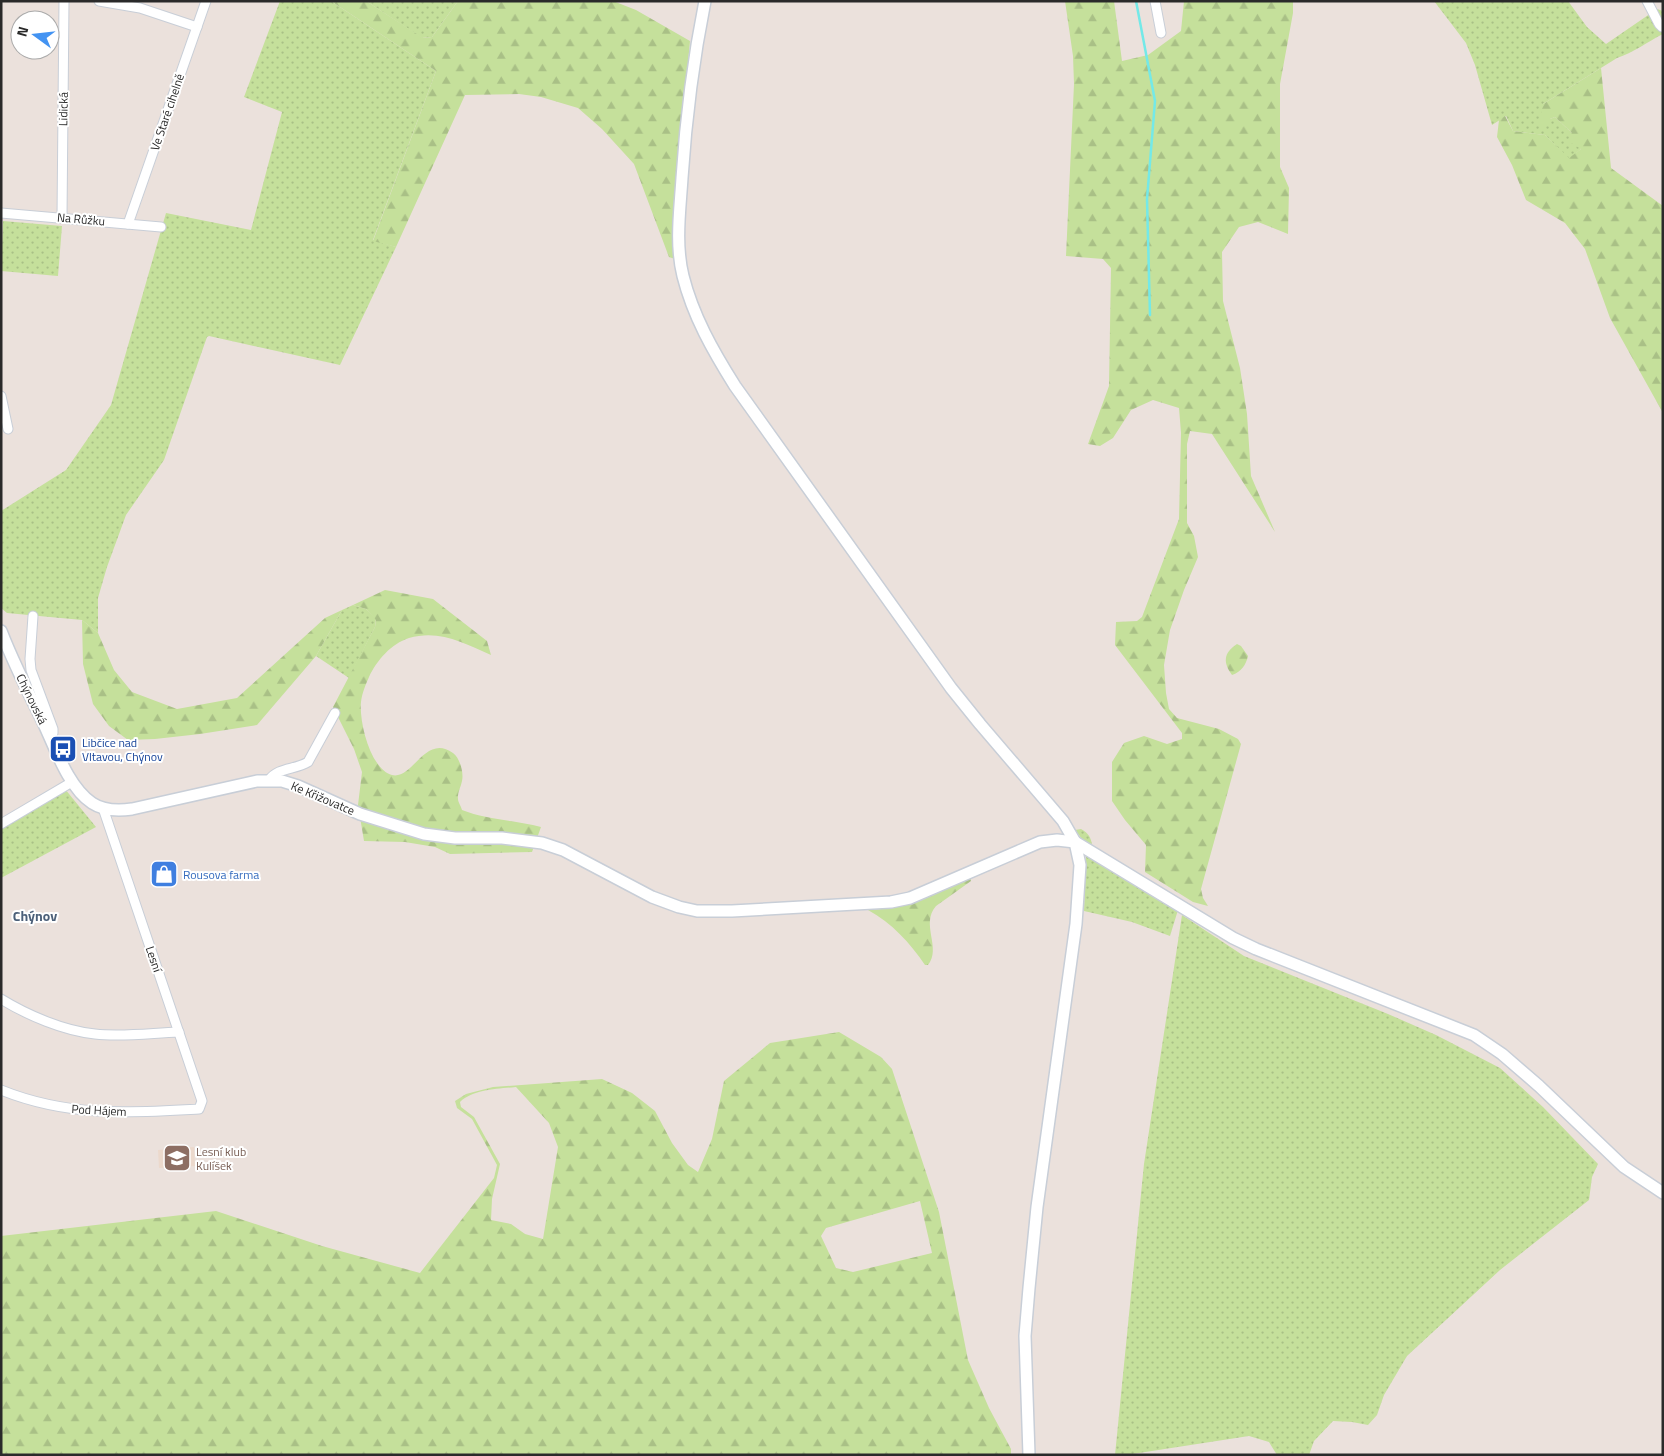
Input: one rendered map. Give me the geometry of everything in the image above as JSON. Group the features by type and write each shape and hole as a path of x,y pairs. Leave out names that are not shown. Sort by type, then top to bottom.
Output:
{"street":[{"name":"Lidická","path":"62,217 64,1"},
{"path":"99,1 140,8 197,27"},
{"name":"Ve Staré cihelně","path":"128,224 206,1"},
{"path":"705,1 687,110 679,222 679,243 683,274 702,327 716,356 734,386 951,688 1063,821 1076,842 1080,865 1076,924 1037,1207 1028,1297 1026,1336 1029,1455"},
{"path":"1156,1 1162,33"},
{"path":"1647,1 1662,27"},
{"name":"Na Růžku","path":"1,213 161,227"},
{"path":"1,396 8,429"},
{"path":"33,616 31,670 53,729 50,737"},
{"name":"Chýnovská","path":"2,637 72,782 88,800 103,808"},
{"path":"269,780 278,771 301,766 308,762 335,713"},
{"name":"Ke Křižovatce","path":"103,808 116,810 132,809 253,782 269,780 289,783 360,814 424,834 455,838 502,838 542,843 563,850 652,897 679,908 697,912 891,902 910,898 1040,842 1057,840 1076,842"},
{"path":"1,824 72,782"},
{"name":"Lesní","path":"103,808 202,1100 199,1109"},
{"path":"1076,842 1248,946 1474,1035 1502,1054 1539,1086 1624,1166 1663,1193"},
{"path":"1,999 19,1010 70,1029 93,1034 180,1032"},
{"name":"Pod Hájem","path":"1,1090 48,1105 75,1110 138,1112 199,1109"}],"shaded area":[{"name":"Lesní klub Kulíšek","path":"194,1147 195,1166 159,1168 158,1150"}],"green space":[{"path":"280,1 331,1 436,71 373,240 396,247 340,365 207,337 164,460 126,515 98,598 98,633 82,620 7,613 1,608 1,511 66,470 111,405 166,213 251,230 282,112 244,97"},
{"path":"331,1 366,1 423,38 432,37 458,1 613,1 636,10 690,41 675,206 675,259 669,257 634,164 602,129 578,108 541,97 519,94 465,95 396,247 373,241 436,71"},
{"path":"366,1 458,1 432,37 422,38"},
{"path":"1065,1 1114,1 1122,61 1148,55 1181,31 1184,1 1293,1 1293,13 1280,84 1280,167 1289,188 1288,234 1258,222 1239,227 1222,252 1223,301 1240,368 1247,414 1251,476 1275,532 1212,434 1190,431 1187,444 1187,523 1194,536 1198,557 1170,630 1164,665 1169,709 1177,718 1219,729 1238,739 1241,744 1201,889 1203,898 1208,906 1193,902 1145,872 1146,845 1112,801 1112,762 1124,743 1144,736 1167,744 1182,739 1182,733 1115,645 1116,622 1137,621 1142,617 1179,519 1181,433 1179,408 1153,400 1131,410 1113,438 1100,446 1088,444 1109,386 1111,268 1103,259 1066,256 1074,84 1073,56"},
{"path":"1434,1 1568,1 1587,27 1606,44 1657,9 1663,11 1663,34 1617,58 1543,104 1550,119 1555,117 1572,133 1581,149 1569,159 1545,135 1513,131 1506,116 1492,125 1475,65 1466,43"},
{"path":"1601,68 1611,168 1663,206 1663,413 1610,318 1585,249 1565,223 1526,200 1512,165 1497,137 1499,120 1505,116 1513,131 1545,135 1569,158 1581,149 1568,141 1572,133 1555,117 1550,119 1544,128 1539,124 1543,104"},
{"path":"3,221 62,226 58,276 1,271"},
{"path":"385,590 433,599 487,641 491,655 451,639 431,635 409,638 391,648 372,671 365,686 362,699 361,710 364,732 372,754 384,771 392,775 400,775 427,752 443,748 453,753 458,758 462,770 458,801 462,810 481,816 541,827 532,852 450,854 435,847 405,842 364,841 358,805 362,772 354,749 333,707 375,627 376,620 366,609 353,605"},
{"path":"353,605 366,609 376,619 375,627 349,678 316,656 342,610"},
{"path":"342,610 316,656 257,725 200,734 128,740 109,726 93,704 83,664 82,620 98,633 114,670 132,692 177,709 237,698 325,618"},
{"path":"1237,644 1241,646 1248,656 1243,668 1232,675 1227,666 1226,658 1232,647"},
{"path":"65,789 96,827 1,878 1,828"},
{"path":"1081,829 1089,836 1092,845 1082,839 1075,830"},
{"path":"1086,856 1178,910 1170,936 1132,922 1084,911"},
{"path":"970,876 971,881 936,906 932,913 930,928 933,951 928,965 925,965 907,941 893,927 868,910 895,907 908,903"},
{"path":"1182,915 1244,956 1436,1035 1500,1068 1543,1107 1598,1164 1592,1177 1589,1200 1500,1270 1407,1356 1384,1395 1377,1415 1368,1425 1333,1421 1314,1441 1309,1455 1277,1455 1269,1442 1249,1436 1126,1455 1115,1455 1144,1164"},
{"path":"839,1032 881,1057 892,1069 939,1212 968,1360 989,1408 1011,1449 1011,1455 1,1455 1,1236 216,1211 322,1246 420,1273 494,1178 497,1165 472,1119 457,1108 455,1101 466,1094 493,1087 602,1079 632,1093 655,1111 672,1143 688,1165 698,1172 712,1139 724,1081 770,1043","holes":["516,1087 549,1123 558,1147 543,1239 525,1234 511,1224 491,1220 492,1199 500,1164 474,1117 461,1107 460,1102 479,1092","920,1201 932,1253 853,1272 836,1268 821,1236 826,1228"]}],"waterway":[{"path":"1136,1 1155,101 1147,199 1150,315"}],"place":[{"name":"Libčice nad Vltavou, Chýnov","path":"63,749"},
{"name":"Rousova farma","path":"164,874"},
{"name":"Lesní klub Kulíšek","path":"177,1158"}],"district":[{"name":"Chýnov","path":"35,915"}]}
